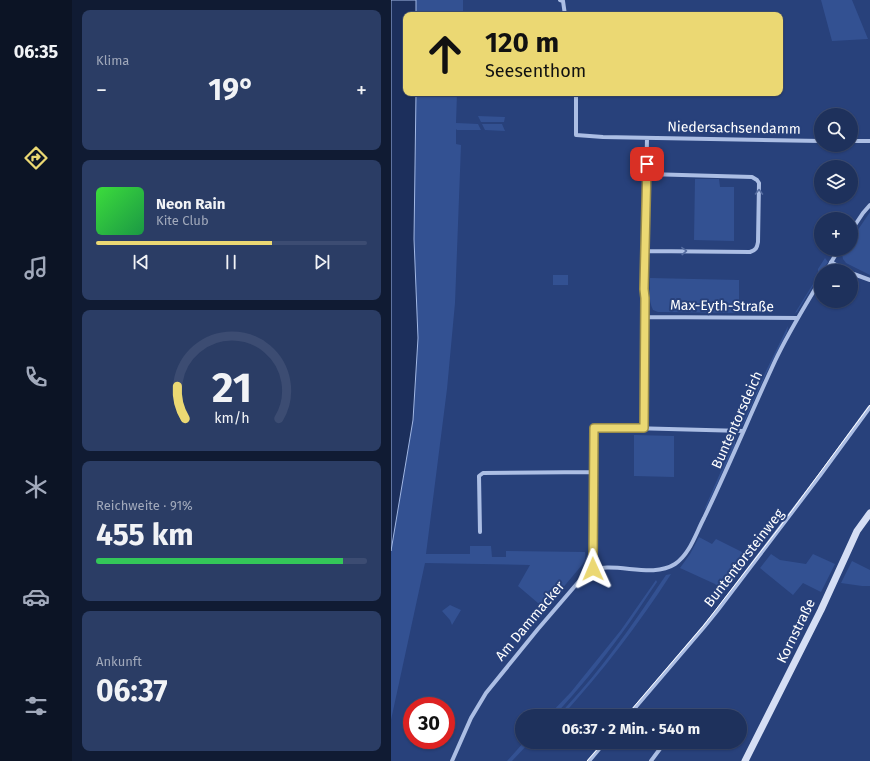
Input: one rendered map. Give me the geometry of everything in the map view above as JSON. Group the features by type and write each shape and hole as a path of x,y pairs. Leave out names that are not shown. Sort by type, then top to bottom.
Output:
{"street":[{"path":"560,0 563,0 565,12"},
{"name":"Niedersachsendamm","path":"576,96 576,135 647,138 814,141"},
{"name":"Niedersachsendamm","path":"644,428 644,289 647,138"},
{"path":"858,141 870,142"},
{"path":"645,251 750,252 757,248 758,242 759,183 757,180 752,177 647,174"},
{"path":"858,220 870,205"},
{"path":"834,264 831,262 835,256"},
{"path":"858,276 870,280"},
{"name":"Buntentorsdeich","path":"593,569 660,569 677,563 689,548 715,495 776,359 814,291"},
{"name":"Max-Eyth-Straße","path":"645,317 798,318"},
{"name":"Buntentorsteinweg","path":"634,709 717,611 797,508 870,407"},
{"path":"593,569 594,428 743,431"},
{"path":"480,532 479,476 481,474 593,472"},
{"name":"Kornstraße","path":"745,761 821,610 857,530 870,513"},
{"name":"Am Dammacker","path":"452,761 471,718 487,691 587,572 593,569"},
{"path":"589,761 599,749"},
{"path":"651,761 660,749"}],"shaded area":[{"path":"391,0 416,0 416,12 403,12 403,96 416,96 414,239 418,338 413,420 391,551"},
{"path":"416,0 463,0 463,12 416,12"},
{"path":"821,0 852,0 868,39 832,41"},
{"path":"416,96 457,96 456,123 478,124 481,130 456,129 456,144 461,145 455,303 447,389 426,554 470,554 470,546 491,546 492,557 506,557 506,551 585,552 585,561 545,609 518,586 530,565 425,563 391,720 391,551 413,420 418,338 414,239"},
{"path":"478,116 505,117 504,122 481,122"},
{"path":"482,124 502,124 505,131 485,130"},
{"path":"695,179 719,179 720,187 734,187 734,241 694,240"},
{"path":"870,212 870,275 858,269 858,264 848,264 843,259 842,256 858,256 858,230"},
{"path":"825,258 828,262 827,264 821,264"},
{"path":"553,275 568,275 568,285 553,285"},
{"path":"650,278 739,280 739,313 658,312 653,310 650,302"},
{"path":"814,282 797,312 795,313"},
{"path":"788,326 787,332 741,427 764,375"},
{"path":"634,435 674,436 674,477 634,476"},
{"path":"735,439 735,445 704,510"},
{"path":"699,537 712,544 716,539 750,556 723,592 715,584 680,568 690,554"},
{"path":"771,554 780,560 806,564 813,554 835,564 821,592 803,583 793,595 760,568"},
{"path":"852,561 870,570 870,586 841,583"},
{"path":"671,574 606,665 568,709 564,709 610,654 635,621 666,575"},
{"path":"656,580 657,582 631,621 598,665 560,709 555,709 571,692 621,630"},
{"path":"450,605 461,610 452,625 450,620 442,611"},
{"path":"518,749 523,749 512,761 507,761"}],"tram line":[{"path":"632,709 704,625 779,528 870,405"},
{"path":"587,761 598,749"}],"route":[{"path":"593,569 594,428 644,428 644,289 647,164"}]}
